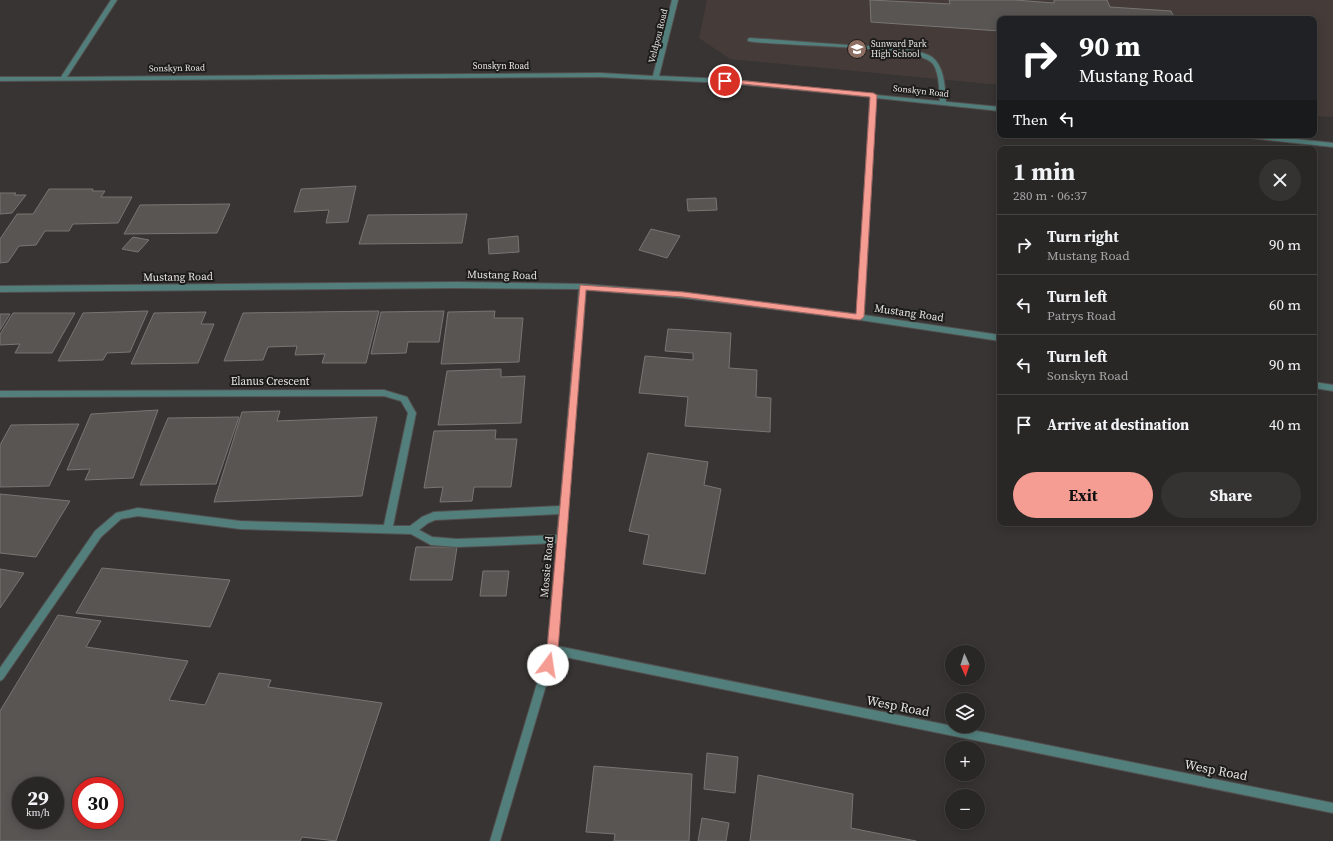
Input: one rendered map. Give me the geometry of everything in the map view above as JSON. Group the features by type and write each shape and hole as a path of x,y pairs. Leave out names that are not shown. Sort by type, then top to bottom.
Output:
{"street":[{"path":"63,78 114,0"},
{"name":"Veldpou Road","path":"656,76 675,0"},
{"path":"750,40 891,49 920,54 930,58 936,64 941,80 943,103"},
{"name":"Sonskyn Road","path":"0,79 535,74 656,76 873,95 997,109"},
{"path":"860,317 873,95"},
{"path":"1269,138 1333,145"},
{"name":"Mustang Road","path":"0,289 449,285 583,287 683,294 860,317 997,338"},
{"name":"Mossie Road","path":"495,841 552,650 583,287"},
{"path":"1317,385 1333,388"},
{"name":"Elanus Crescent","path":"0,394 384,393 404,399 412,413 388,529"},
{"path":"412,530 425,520 434,516 564,510"},
{"path":"0,676 98,534 120,516 138,512 240,525 412,530 431,541 457,543 562,539"},
{"name":"Wesp Road","path":"552,650 1333,808"}],"shaded area":[{"name":"Sunward Park High School","path":"707,0 1333,0 1333,117 1317,116 1317,16 997,16 997,85 730,59 699,38"}],"building":[{"name":"Sunward Park High School","path":"870,0 950,4 949,0 1015,0 1054,3 1054,0 1107,0 1110,7 1171,11 1174,16 997,16 997,31 871,22"},
{"path":"356,186 348,222 326,223 329,210 294,212 301,189"},
{"path":"49,189 93,189 92,191 105,191 101,197 132,197 118,223 73,224 69,231 45,231 36,245 19,246 8,262 0,263 0,239 17,214 33,214"},
{"path":"0,193 16,193 14,195 26,195 12,213 0,214"},
{"path":"716,198 717,210 688,211 687,199"},
{"path":"230,204 217,233 124,234 140,205"},
{"path":"467,214 462,243 359,244 368,215"},
{"path":"651,229 680,236 667,258 639,250"},
{"path":"518,236 519,252 489,254 488,239"},
{"path":"133,237 149,240 138,252 122,249"},
{"path":"148,311 130,352 107,353 103,360 58,361 83,313"},
{"path":"379,311 366,363 322,363 325,354 295,355 297,346 268,347 263,360 224,361 243,313"},
{"path":"444,311 439,342 408,342 406,353 371,354 381,312"},
{"path":"495,311 494,318 523,318 519,362 441,364 448,312"},
{"path":"206,312 201,324 214,324 198,363 131,364 154,313"},
{"path":"13,313 75,313 52,353 15,353 20,344 0,345 0,334"},
{"path":"0,314 10,314 0,330"},
{"path":"668,329 731,333 729,368 757,370 756,397 771,398 770,432 685,426 688,397 639,393 645,356 693,360 693,353 665,351"},
{"path":"501,369 501,377 525,376 521,423 438,425 447,371"},
{"path":"158,410 133,478 85,480 90,469 67,470 91,414"},
{"path":"280,411 277,421 377,417 362,496 214,502 242,412"},
{"path":"239,417 216,484 140,485 168,418"},
{"path":"79,424 49,486 0,487 0,445 11,425"},
{"path":"496,430 495,439 517,439 511,487 474,487 472,501 440,502 443,487 424,488 434,431"},
{"path":"648,453 708,462 704,485 721,489 705,574 643,564 649,535 629,531"},
{"path":"0,494 70,501 36,557 0,553"},
{"path":"416,547 457,547 452,580 410,580"},
{"path":"102,568 230,580 210,627 76,613"},
{"path":"0,569 24,573 0,608"},
{"path":"483,571 509,571 506,596 480,596"},
{"path":"58,615 101,621 86,647 188,661 169,700 205,705 219,673 271,680 268,687 382,703 336,841 302,837 300,841 0,841 0,711"},
{"path":"707,753 738,757 735,793 704,789"},
{"path":"594,766 692,774 689,841 614,841 615,834 586,832"},
{"path":"758,775 853,794 851,828 916,841 750,841"},
{"path":"702,818 729,823 726,841 698,841"}],"place":[{"name":"Sunward Park High School","path":"857,49"}],"route":[{"path":"548,665 552,650 583,287 683,294 860,317 873,95 725,81"}]}
